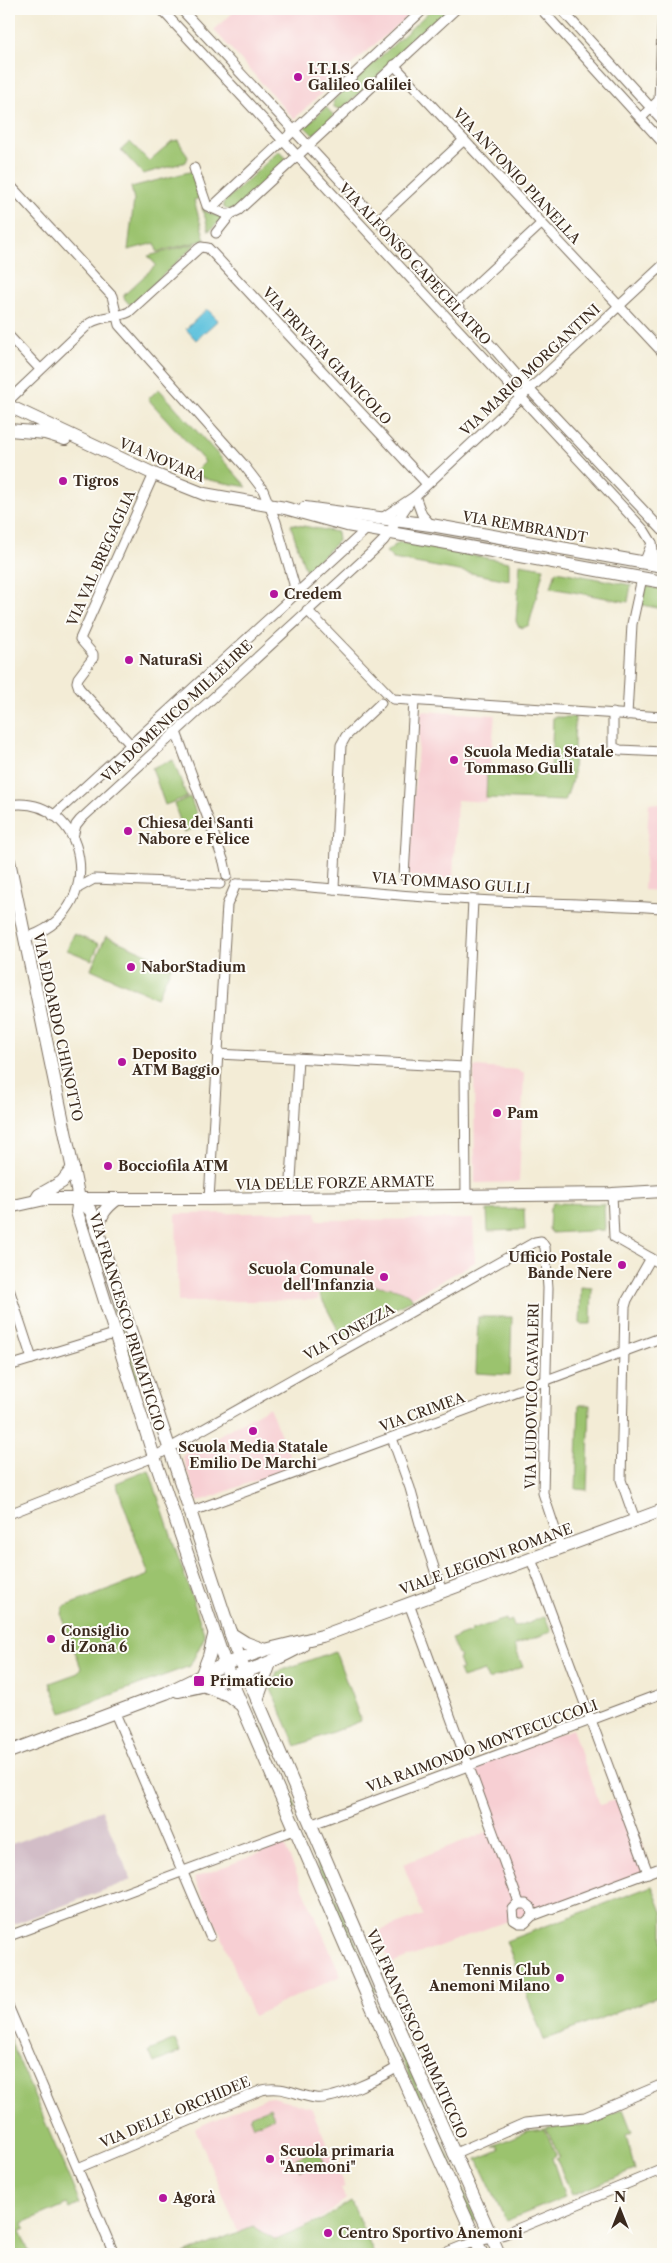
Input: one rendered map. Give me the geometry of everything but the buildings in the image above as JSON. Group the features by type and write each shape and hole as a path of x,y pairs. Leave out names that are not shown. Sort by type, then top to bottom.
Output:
{"street":[{"name":"VIA ALFONSO CAPECELATRO","path":"161,9 651,540 654,562"},
{"name":"VIA ALFONSO CAPECELATRO","path":"181,9 455,304 529,388 663,530 662,537 651,540"},
{"path":"216,233 232,214 239,210 456,9"},
{"path":"541,9 663,143"},
{"path":"561,9 663,121"},
{"path":"641,118 659,100 663,9"},
{"path":"212,208 420,10"},
{"name":"VIA ANTONIO PIANELLA","path":"394,65 663,353"},
{"path":"377,221 464,140"},
{"path":"194,168 204,202 225,214 232,214"},
{"path":"9,184 112,296 120,325 263,490 294,584 293,595"},
{"path":"455,304 542,224"},
{"name":"VIA PRIVATA GIANICOLO","path":"117,316 129,312 198,249 201,247 208,248 427,484"},
{"name":"VIA MARIO MORGANTINI","path":"387,524 529,388 663,265"},
{"path":"9,400 40,369 95,320 117,316"},
{"path":"9,336 40,369"},
{"name":"VIA NOVARA","path":"9,406 154,474 198,492 284,508"},
{"name":"VIA NOVARA","path":"9,430 45,433 104,451"},
{"name":"VIA VAL BREGAGLIA","path":"130,744 79,688 78,678 94,654 80,639 154,474"},
{"path":"413,498 422,515 431,525"},
{"name":"VIA MARIO MORGANTINI","path":"387,524 413,498"},
{"path":"284,508 367,529 387,524"},
{"path":"284,508 331,510 387,524 663,582"},
{"name":"VIA DOMENICO MILLELIRE","path":"72,837 76,824 80,820 374,550 387,524"},
{"name":"VIA REMBRANDT","path":"387,524 431,525 654,562"},
{"name":"VIA DOMENICO MILLELIRE","path":"54,816 130,744 367,529"},
{"path":"651,540 654,562"},
{"path":"654,562 662,546"},
{"path":"626,714 632,624 642,578"},
{"path":"307,610 393,700 663,717"},
{"path":"404,876 414,701"},
{"path":"334,889 343,741 382,703"},
{"path":"613,713 613,747 620,750 663,752"},
{"path":"176,732 218,845 227,876"},
{"path":"9,805 36,807 62,822 72,837 84,869 94,879"},
{"name":"VIA EDOARDO CHINOTTO","path":"9,861 79,1198"},
{"path":"24,938 46,930 57,922 70,906 78,888 80,861"},
{"path":"220,884 221,880 227,876"},
{"path":"209,1199 227,905 234,887 233,878 227,876"},
{"path":"78,888 94,879 220,884"},
{"path":"220,884 224,891 234,887"},
{"name":"VIA TOMMASO GULLI","path":"234,887 334,889 473,900 663,908"},
{"path":"466,1196 465,1067 473,900"},
{"path":"217,1054 465,1067"},
{"path":"290,1198 298,1058"},
{"path":"36,1200 39,1195 62,1182 72,1168"},
{"name":"VIA DELLE FORZE ARMATE","path":"9,1207 36,1200 79,1198 116,1200 466,1196 612,1194 663,1191"},
{"path":"612,1194 614,1237 659,1260 626,1303 621,1480 635,1520"},
{"name":"VIA FRANCESCO PRIMATICCIO","path":"79,1198 91,1211 177,1477 240,1659"},
{"name":"VIA FRANCESCO PRIMATICCIO","path":"79,1198 77,1212 114,1334 205,1610 225,1664"},
{"path":"98,1232 99,1220 106,1207 116,1200"},
{"name":"VIA TONEZZA","path":"9,1514 154,1457 535,1242 543,1242"},
{"name":"VIA LUDOVICO CAVALERI","path":"543,1242 548,1288 543,1492 561,1547"},
{"path":"9,1289 32,1360"},
{"path":"102,1295 108,1290 116,1292"},
{"path":"9,1366 114,1334"},
{"name":"VIA CRIMEA","path":"190,1512 663,1337"},
{"path":"131,1382 141,1384 145,1378"},
{"path":"136,1396 142,1390 150,1394"},
{"path":"392,1438 410,1488 442,1592"},
{"path":"163,1482 169,1475 177,1477"},
{"name":"VIALE LEGIONI ROMANE","path":"9,1752 203,1680 225,1664 265,1650 319,1637 663,1510"},
{"path":"531,1558 648,1873"},
{"path":"409,1604 519,1903"},
{"path":"205,1610 216,1614 221,1608"},
{"path":"230,1633 246,1643 265,1650"},
{"path":"214,1636 203,1680 241,1705"},
{"name":"VIALE LEGIONI ROMANE","path":"203,1680 230,1678 270,1663 319,1637"},
{"path":"240,1659 256,1700"},
{"path":"256,1700 270,1663"},
{"path":"225,1664 294,1830 482,2254"},
{"name":"VIA RAIMONDO MONTECUCCOLI","path":"310,1824 663,1693"},
{"name":"VIA FRANCESCO PRIMATICCIO","path":"256,1700 453,2154 499,2254"},
{"path":"114,1713 210,1936"},
{"path":"9,1936 294,1830 304,1832 310,1824"},
{"path":"519,1903 512,1910 515,1921 525,1923 532,1916 663,1867"},
{"path":"519,1903 530,1906 532,1916"},
{"path":"9,2008 114,2254"},
{"name":"VIA DELLE ORCHIDEE","path":"78,2168 262,2090 282,2088 315,2098 329,2097 398,2067"},
{"path":"453,2154 525,2123 584,2117 663,2084"},
{"path":"442,2254 492,2238 663,2169"}],"shaded area":[{"name":"I.T.I.S. Galileo Galilei","path":"237,9 411,9 414,11 359,58 294,119 214,30"},
{"name":"Scuola Media Statale Tommaso Gulli","path":"421,711 495,715 487,802 457,800 453,879 407,876"},
{"path":"649,803 663,804 663,891 644,890"},
{"path":"474,1067 520,1070 520,1073 524,1073 519,1182 475,1183"},
{"path":"316,1212 317,1220 473,1219 475,1262 342,1337 318,1293 318,1300 178,1302 176,1214"},
{"name":"Scuola Media Statale Emilio De Marchi","path":"269,1407 294,1466 198,1502 182,1456"},
{"path":"572,1729 600,1805 624,1797 652,1873 493,1926 391,1964 376,1932 423,1915 403,1864 495,1829 473,1766"},
{"path":"102,1810 131,1880 9,1926 9,1845"},
{"path":"284,1844 341,1976 253,2016 223,1939 194,1878"},
{"name":"Scuola primaria \"Anemoni\"","path":"272,2097 311,2107 345,2188 341,2189 346,2199 320,2219 276,2240 253,2226 238,2232 195,2128 265,2098"}],"green space":[{"path":"432,9 449,9 343,108 334,107 333,102 335,99"},
{"path":"326,107 334,116 313,135 305,127"},
{"path":"178,140 188,157 186,162 143,174 121,150 130,142 149,161 172,141"},
{"path":"279,151 287,160 245,199 240,207 229,210 224,208 223,203"},
{"path":"193,171 200,198 194,200 205,240 157,252 155,243 128,250 134,200 131,187"},
{"path":"202,207 206,212 224,218 209,231"},
{"path":"197,243 132,304 129,304 124,298 124,295 156,265 148,256"},
{"path":"159,389 247,487 209,480 194,473 205,462 148,399"},
{"path":"292,524 337,532 338,541 308,570 305,569 291,526"},
{"path":"399,542 509,562 509,580 393,559 386,552"},
{"path":"520,564 544,568 529,625 523,628 518,626 516,621"},
{"path":"556,571 631,585 628,602 551,588"},
{"path":"645,586 663,589 663,609 642,605"},
{"path":"553,717 575,717 573,778 565,801 486,798 487,771 551,773"},
{"path":"173,760 187,797 165,805 152,768"},
{"path":"190,797 201,826 184,832 174,804"},
{"path":"74,934 99,944 92,960 67,950"},
{"name":"NaborStadium","path":"106,936 172,965 157,998 91,969"},
{"path":"553,1203 604,1204 605,1230 552,1233 549,1229 550,1208"},
{"path":"524,1209 525,1230 488,1231 487,1210"},
{"path":"346,1286 382,1286 400,1290 413,1299 342,1337 318,1292"},
{"path":"581,1287 592,1288 591,1324 580,1324"},
{"path":"115,1303 138,1377 137,1379 135,1378 111,1304"},
{"path":"478,1317 512,1317 510,1375 476,1373"},
{"path":"579,1405 590,1405 587,1490 576,1489"},
{"path":"149,1470 205,1636 190,1666 62,1713 50,1683 78,1673 81,1668 62,1616 63,1607 149,1575 116,1483"},
{"path":"545,1616 551,1632 514,1645 523,1667 488,1680 484,1671 462,1678 459,1671 462,1670 458,1659 460,1658 451,1639 471,1632 471,1630 506,1619 507,1622 512,1620 514,1627 527,1624"},
{"path":"335,1651 361,1721 296,1746 271,1689 277,1672"},
{"path":"257,1726 262,1728 296,1808 293,1809"},
{"path":"313,1846 376,1990 372,1991 310,1848"},
{"path":"652,1886 663,1914 663,1995 544,2040 506,1941"},
{"path":"382,2005 476,2220 473,2222 379,2006"},
{"path":"9,2037 80,2204 70,2209 67,2204 23,2223 25,2229 20,2231 30,2254 9,2254"},
{"path":"175,2040 180,2052 154,2063 149,2051"},
{"path":"270,2107 274,2117 254,2126 250,2116"},
{"path":"623,2109 632,2132 626,2135 635,2170 572,2195 556,2158 559,2156 546,2128 588,2124"},
{"path":"545,2129 556,2155 552,2158 565,2197 506,2221 477,2159 499,2150 498,2146 493,2146 527,2131"},
{"path":"318,2150 323,2162 300,2171 296,2158"},
{"name":"Centro Sportivo Anemoni","path":"351,2201 374,2254 184,2254 253,2226 276,2240 320,2221"}],"water":[{"path":"207,309 218,320 196,340 186,329"}],"place":[{"name":"I.T.I.S. Galileo Galilei","path":"298,77"},
{"name":"Tigros","path":"63,481"},
{"name":"Credem","path":"274,594"},
{"name":"NaturaSì","path":"129,660"},
{"name":"Scuola Media Statale Tommaso Gulli","path":"454,760"},
{"name":"Chiesa dei Santi Nabore e Felice","path":"128,831"},
{"name":"NaborStadium","path":"131,967"},
{"name":"Deposito ATM Baggio","path":"122,1062"},
{"name":"Pam","path":"497,1113"},
{"name":"Bocciofila ATM","path":"108,1166"},
{"name":"Ufficio Postale Bande Nere","path":"622,1265"},
{"name":"Scuola Comunale dell'Infanzia","path":"384,1277"},
{"name":"Scuola Media Statale Emilio De Marchi","path":"253,1431"},
{"name":"Consiglio di Zona 6","path":"51,1639"},
{"name":"Primaticcio","path":"199,1681"},
{"name":"Tennis Club Anemoni Milano","path":"560,1978"},
{"name":"Scuola primaria \"Anemoni\"","path":"270,2159"},
{"name":"Agorà","path":"163,2198"},
{"name":"Centro Sportivo Anemoni","path":"328,2233"}]}
